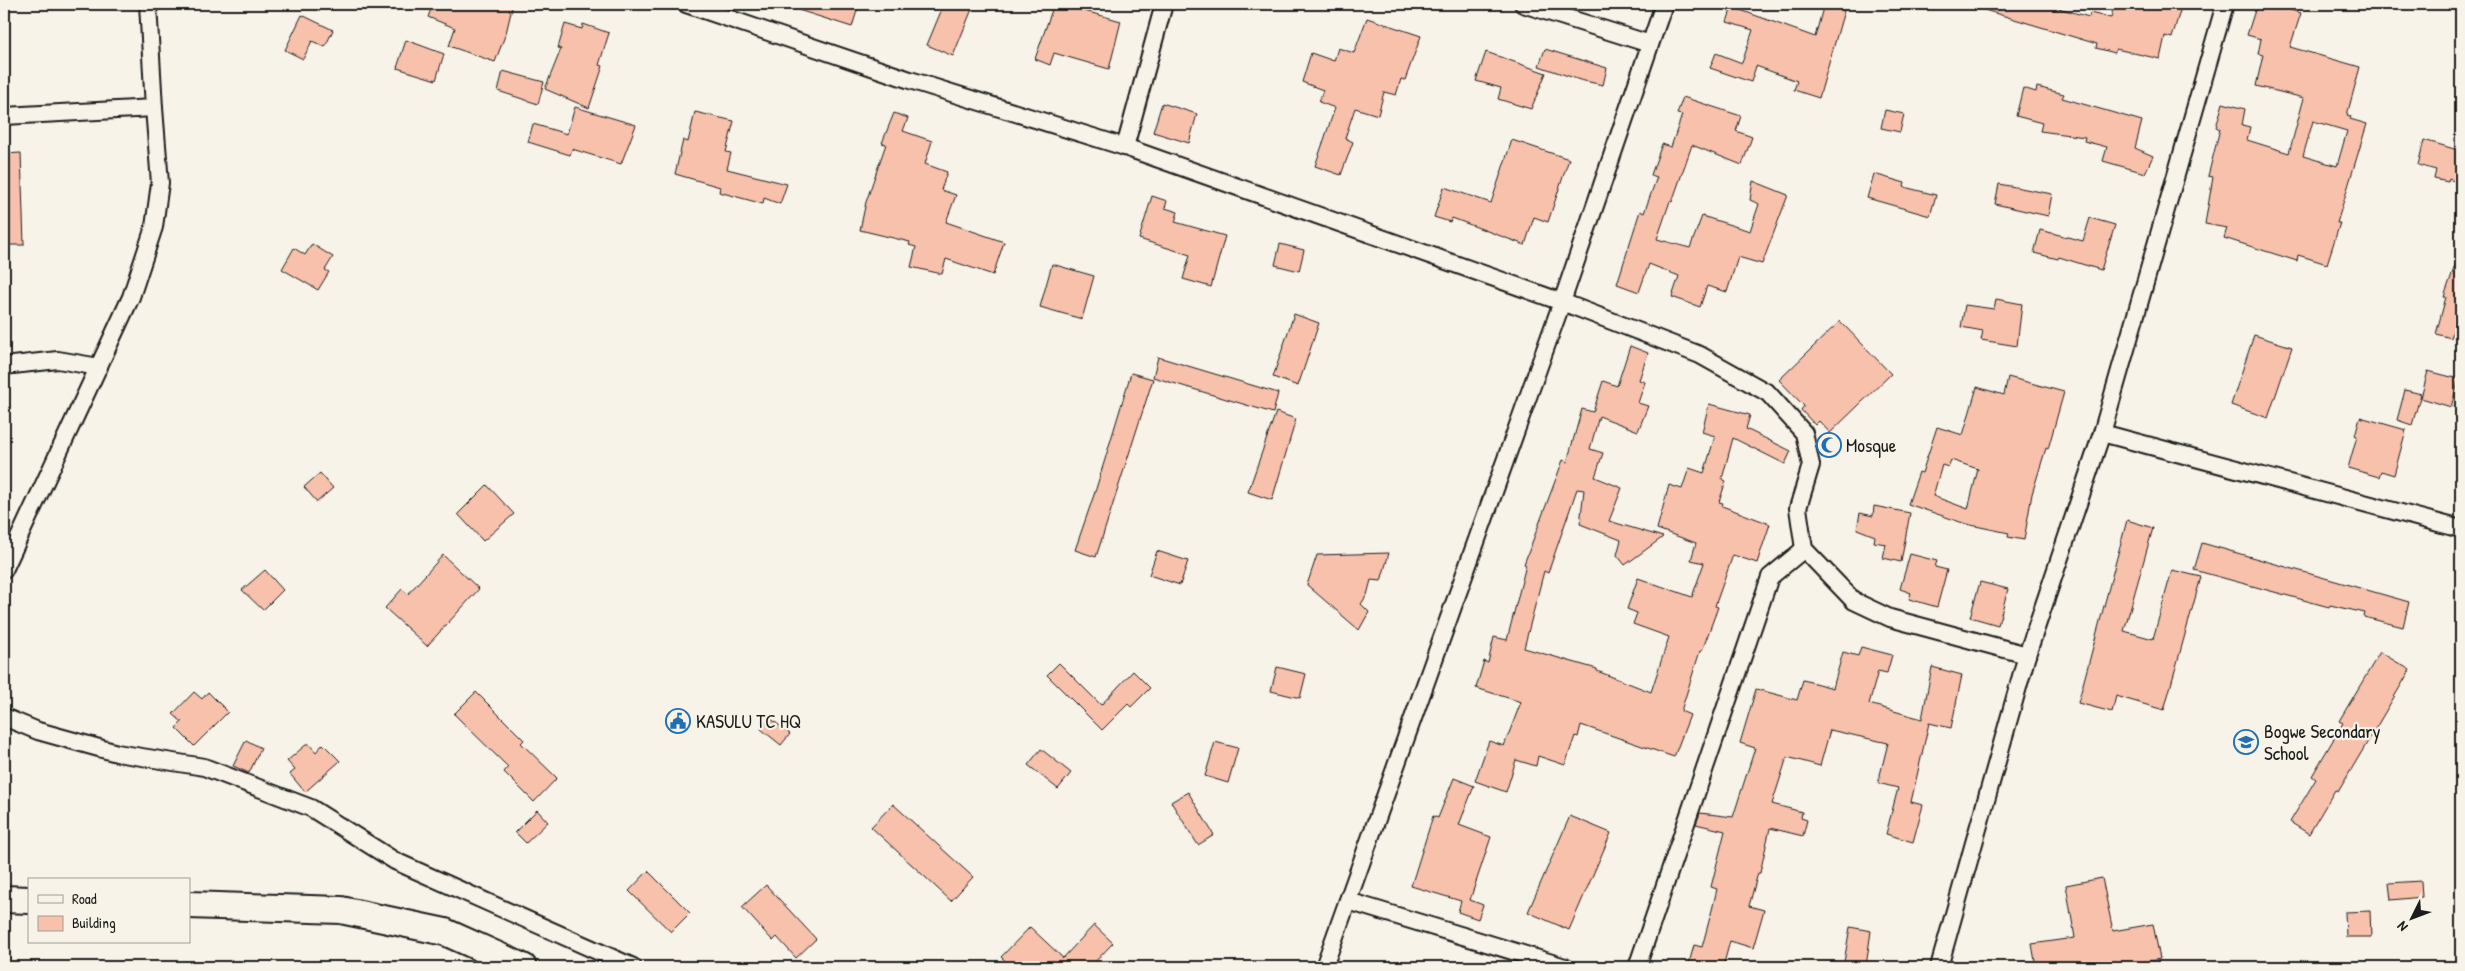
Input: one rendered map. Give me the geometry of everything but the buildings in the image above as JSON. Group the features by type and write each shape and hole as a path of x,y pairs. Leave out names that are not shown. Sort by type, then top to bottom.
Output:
{"highway":[{"path":"4,899 28,900"},
{"path":"190,905 341,910 445,932 523,967"}],"street":[{"path":"4,570 131,297 154,227 160,182 148,4"},
{"path":"686,4 910,80 1125,147 1562,302 1700,355 1768,393 1804,433 1811,465 1798,508 1804,549 1854,601 1890,618 2027,654"},
{"path":"1125,147 1164,4"},
{"path":"1523,4 1650,44"},
{"path":"1324,967 1562,302 1664,4"},
{"path":"1939,967 2027,654 2102,433 2225,4"},
{"path":"4,116 154,108"},
{"path":"4,366 58,360 99,367"},
{"path":"2102,433 2461,529"},
{"path":"1637,967 1770,577 1804,549"},
{"path":"4,717 38,731 117,753 204,767 311,808 395,861 634,967"},
{"path":"1348,901 1565,967"}],"place":[{"name":"Mosque","path":"1829,445"},
{"name":"KASULU TC HQ","path":"678,721"},
{"name":"Bogwe Secondary School","path":"2246,742"}]}
